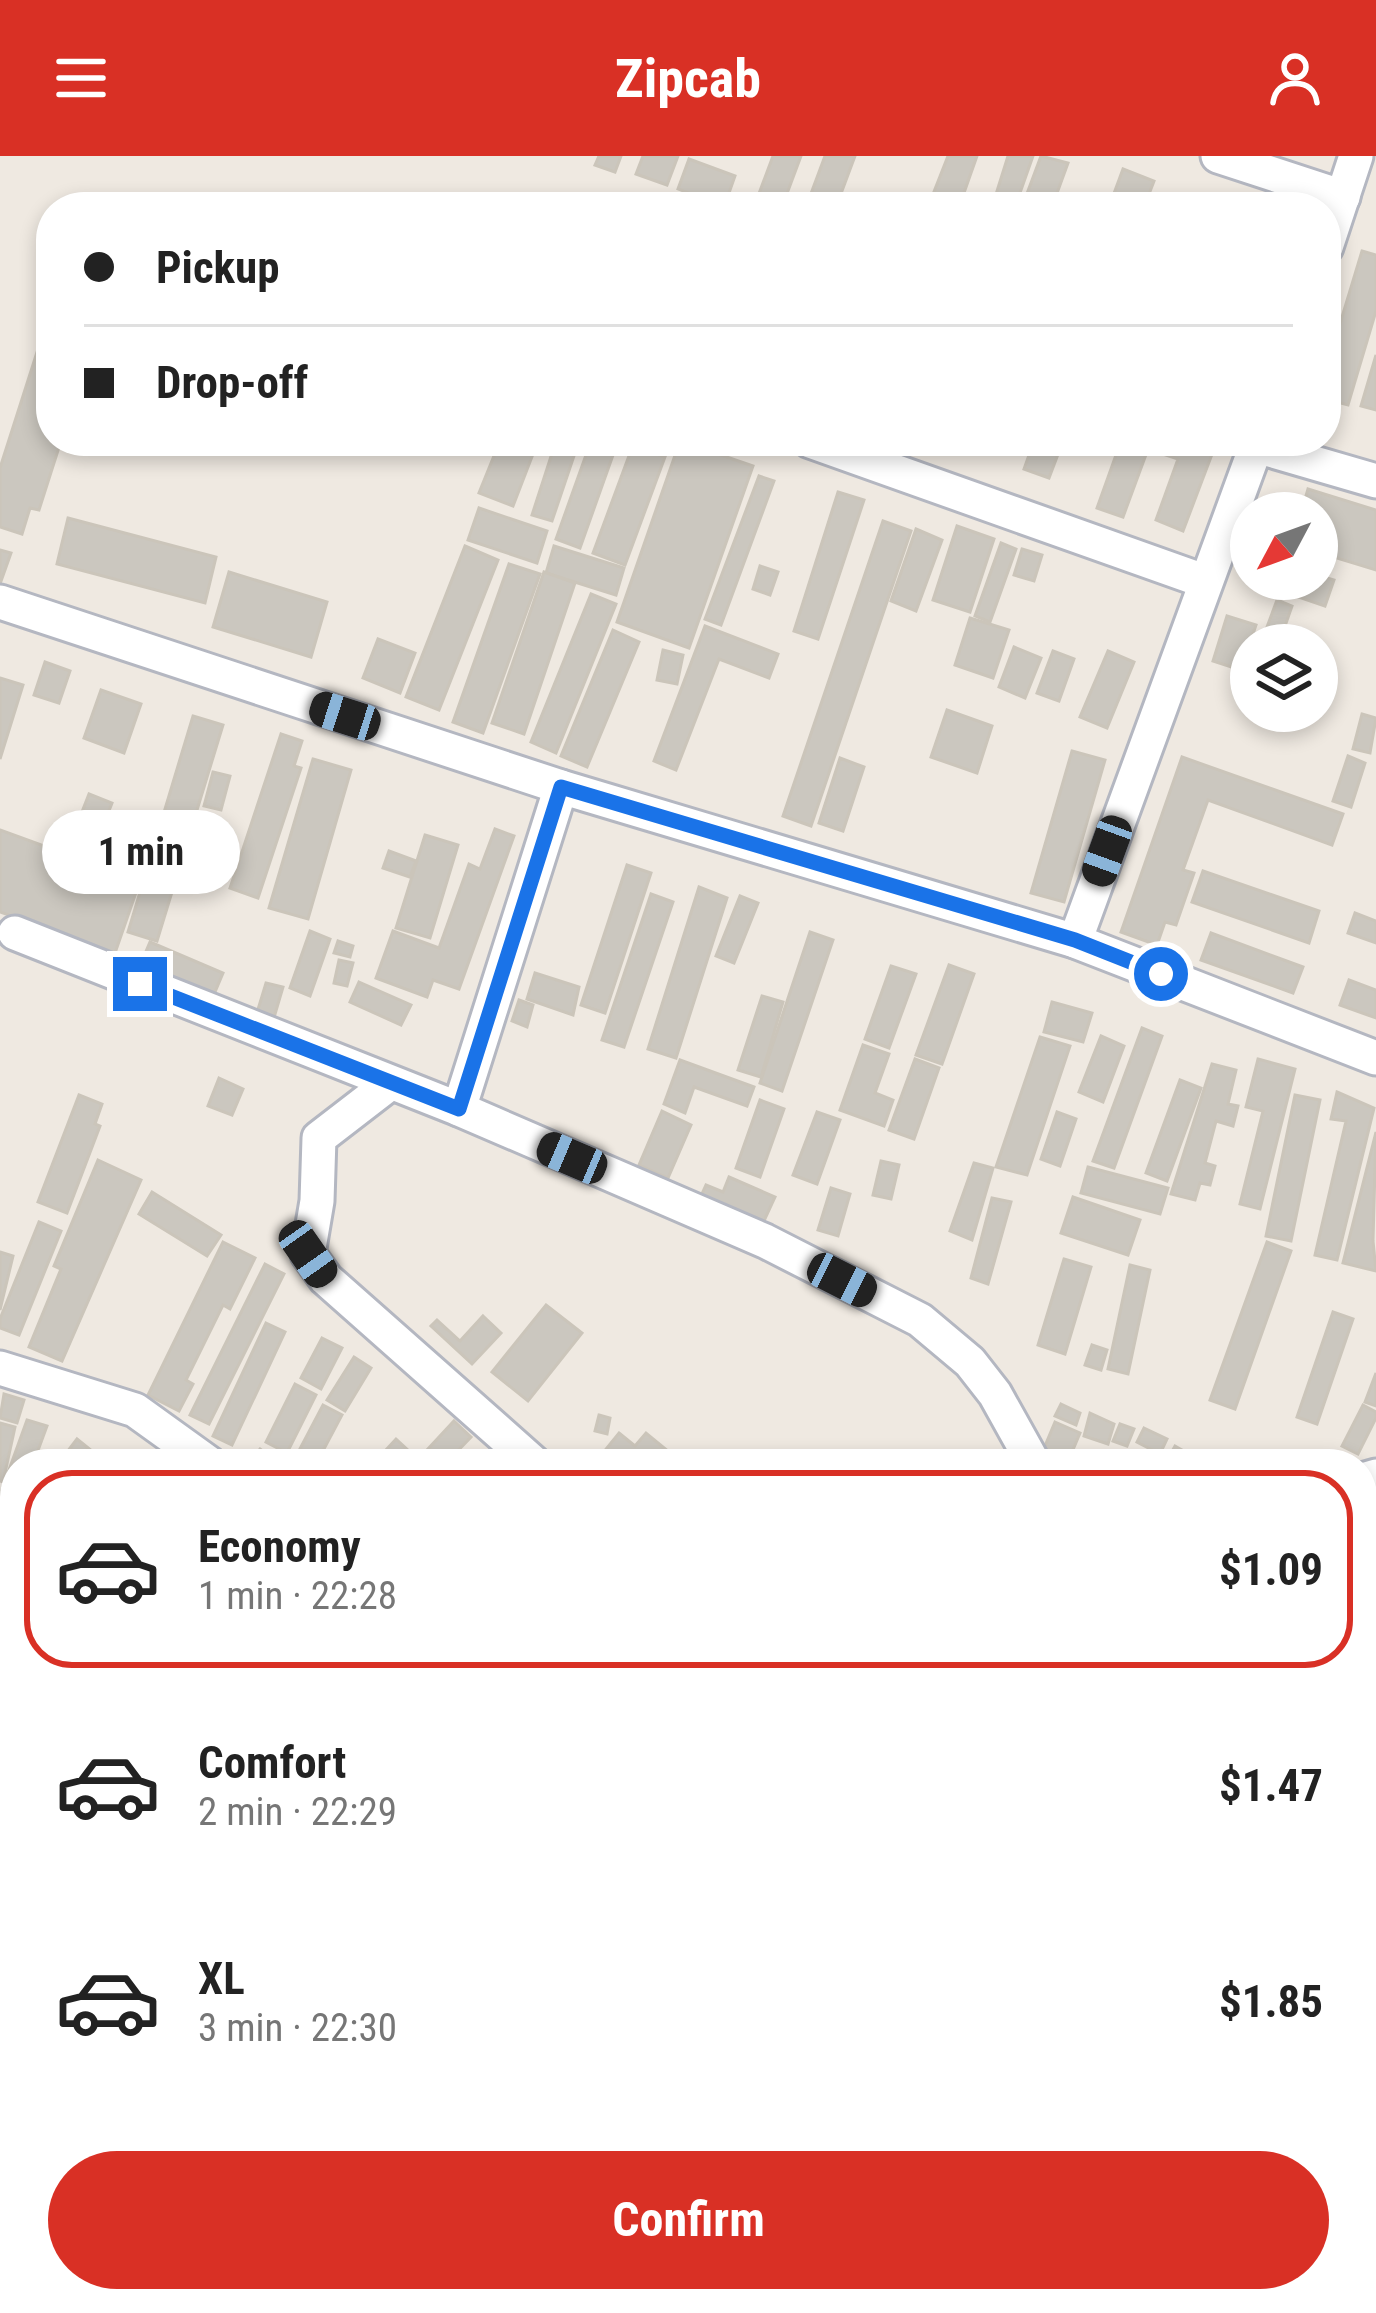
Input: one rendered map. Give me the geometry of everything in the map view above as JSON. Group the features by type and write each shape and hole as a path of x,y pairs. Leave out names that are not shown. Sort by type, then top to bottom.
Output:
{"street":[{"path":"1218,156 1328,192"},
{"path":"1341,203 1356,156"},
{"path":"852,456 1204,581"},
{"path":"1075,940 1252,456"},
{"path":"1296,456 1376,481"},
{"path":"0,602 561,787 1075,940 1376,1058"},
{"path":"459,1109 561,787"},
{"path":"15,933 459,1109 765,1241 920,1320 982,1378 1025,1449"},
{"path":"389,1084 320,1138 308,1254 326,1279 519,1449"},
{"path":"0,1368 135,1410 189,1449"}],"building":[{"path":"599,156 621,156 615,172 595,165"},
{"path":"643,156 678,156 667,185 636,174"},
{"path":"773,156 801,156 788,192 760,192"},
{"path":"825,156 855,156 842,192 812,192"},
{"path":"948,156 977,156 964,192 934,192"},
{"path":"1008,156 1033,156 1020,192 997,192"},
{"path":"1041,156 1068,163 1057,192 1028,192"},
{"path":"689,159 735,176 729,192 678,189"},
{"path":"1123,169 1154,181 1150,192 1115,192"},
{"path":"1362,251 1376,255 1376,311 1348,405 1341,403 1341,320"},
{"path":"36,355 36,456 56,456 39,510 30,508 22,534 0,527 0,468"},
{"path":"1376,355 1376,410 1361,406"},
{"path":"494,456 532,456 513,506 479,493"},
{"path":"551,456 574,456 552,521 532,515"},
{"path":"586,456 613,456 580,548 556,539"},
{"path":"629,456 665,457 625,565 593,553"},
{"path":"675,456 724,456 753,466 689,648 617,622"},
{"path":"1029,456 1057,456 1049,478 1024,469"},
{"path":"1116,456 1145,456 1123,517 1097,508"},
{"path":"1169,456 1211,456 1183,531 1156,520 1178,459"},
{"path":"759,476 774,481 721,625 705,619"},
{"path":"838,492 864,500 818,639 794,631"},
{"path":"1338,498 1376,510 1376,570 1338,558"},
{"path":"479,508 547,531 537,563 468,540"},
{"path":"68,518 216,557 205,603 57,564"},
{"path":"883,521 911,531 811,826 783,816"},
{"path":"957,526 994,539 970,612 933,600"},
{"path":"916,529 942,540 916,611 891,601"},
{"path":"1001,543 1016,549 990,622 975,616"},
{"path":"465,546 498,560 439,710 406,697"},
{"path":"554,546 624,568 616,595 546,573"},
{"path":"1022,549 1042,555 1034,581 1014,575"},
{"path":"0,550 11,553 0,584"},
{"path":"509,564 540,574 483,733 453,722"},
{"path":"760,566 778,572 770,595 753,589"},
{"path":"229,572 327,602 311,657 213,627"},
{"path":"544,572 575,583 524,734 492,723"},
{"path":"591,594 616,604 556,753 531,742"},
{"path":"1277,600 1292,606 1286,624 1268,624"},
{"path":"1227,616 1253,624 1230,624 1230,666 1213,661"},
{"path":"970,618 1009,630 993,678 955,665"},
{"path":"705,626 778,654 769,678 719,659 676,770 654,761"},
{"path":"613,630 639,642 587,767 561,756"},
{"path":"378,639 415,653 400,693 363,678"},
{"path":"1014,647 1041,658 1025,698 999,687"},
{"path":"663,650 683,655 677,684 657,680"},
{"path":"1053,651 1074,659 1059,701 1037,693"},
{"path":"1108,651 1134,662 1107,728 1080,717"},
{"path":"45,662 70,671 59,703 34,695"},
{"path":"0,678 23,685 0,759"},
{"path":"101,690 141,704 124,753 84,738"},
{"path":"947,710 992,726 977,773 931,757"},
{"path":"1362,714 1376,718 1370,753 1353,749"},
{"path":"193,716 223,725 157,941 128,932"},
{"path":"281,734 302,741 294,766 301,768 258,898 230,888"},
{"path":"1072,751 1105,760 1064,902 1031,893"},
{"path":"1348,756 1365,763 1351,807 1333,801"},
{"path":"1182,757 1343,814 1332,845 1208,800 1183,870 1194,873 1176,925 1165,922 1157,945 1121,932"},
{"path":"840,758 864,767 843,831 819,823"},
{"path":"313,759 351,770 308,919 269,908"},
{"path":"213,772 230,776 221,810 204,806"},
{"path":"89,794 112,803 86,855 68,848"},
{"path":"495,829 514,836 459,989 433,980 427,997 376,978 393,931 439,948 469,864 480,869"},
{"path":"0,830 140,881 115,953 0,912"},
{"path":"425,835 458,845 430,938 396,928"},
{"path":"389,851 416,861 410,877 383,868"},
{"path":"627,865 651,873 605,1013 581,1005"},
{"path":"1203,871 1319,911 1309,943 1192,902"},
{"path":"699,887 727,898 676,1058 648,1049"},
{"path":"651,894 673,902 624,1047 602,1040"},
{"path":"740,896 758,903 734,963 716,956"},
{"path":"1355,913 1376,921 1376,943 1348,933"},
{"path":"310,931 330,939 310,996 290,988"},
{"path":"810,932 833,940 782,1091 760,1083"},
{"path":"1211,933 1303,967 1293,993 1201,960"},
{"path":"338,941 353,946 350,957 334,953"},
{"path":"150,942 223,973 212,999 139,968"},
{"path":"339,960 353,963 347,986 334,983"},
{"path":"949,965 974,974 942,1064 916,1055"},
{"path":"891,966 916,974 889,1048 865,1039"},
{"path":"535,973 579,987 573,1015 527,999"},
{"path":"1349,980 1376,990 1376,1018 1340,1005"},
{"path":"359,982 411,1005 401,1025 350,1002"},
{"path":"266,983 283,987 273,1021 256,1016"},
{"path":"762,996 783,1002 761,1077 738,1070"},
{"path":"519,1000 533,1005 527,1027 512,1021"},
{"path":"1052,1002 1092,1013 1083,1042 1044,1032"},
{"path":"1142,1028 1162,1036 1114,1168 1093,1161"},
{"path":"1101,1036 1124,1046 1103,1102 1079,1092"},
{"path":"1040,1037 1070,1046 1027,1175 996,1167"},
{"path":"863,1045 889,1054 875,1093 893,1100 884,1126 840,1110"},
{"path":"915,1059 939,1068 914,1139 889,1130"},
{"path":"1258,1059 1295,1069 1260,1209 1240,1204 1263,1111 1246,1107"},
{"path":"680,1060 754,1087 747,1106 694,1087 685,1113 664,1104"},
{"path":"1212,1064 1236,1070 1228,1104 1238,1106 1233,1126 1216,1121 1205,1163 1215,1166 1210,1185 1200,1183 1195,1200 1171,1194"},
{"path":"219,1078 243,1089 232,1115 208,1106"},
{"path":"1180,1080 1201,1088 1167,1181 1146,1173"},
{"path":"1337,1092 1374,1108 1337,1260 1315,1255 1346,1121 1331,1119"},
{"path":"79,1095 102,1104 95,1124 100,1126 67,1213 38,1202"},
{"path":"1295,1095 1320,1100 1291,1241 1266,1236"},
{"path":"760,1100 784,1109 760,1177 736,1168"},
{"path":"662,1111 691,1125 668,1178 639,1165"},
{"path":"817,1112 840,1120 817,1184 793,1175"},
{"path":"1057,1112 1076,1119 1060,1166 1041,1159"},
{"path":"1376,1132 1373,1241 1376,1271 1343,1263"},
{"path":"98,1160 141,1180 62,1361 29,1347 61,1269 54,1266"},
{"path":"881,1161 899,1165 891,1199 873,1195"},
{"path":"974,1163 993,1168 972,1240 950,1231"},
{"path":"1088,1167 1168,1188 1160,1214 1081,1193"},
{"path":"729,1177 775,1197 763,1223 701,1196 706,1185 723,1192"},
{"path":"831,1188 850,1194 838,1236 818,1230"},
{"path":"152,1192 221,1235 207,1256 139,1214"},
{"path":"1073,1197 1140,1220 1128,1255 1061,1233"},
{"path":"992,1198 1011,1202 988,1284 971,1278"},
{"path":"39,1222 61,1231 19,1335 0,1328 0,1319"},
{"path":"223,1242 255,1258 230,1309 223,1305 186,1380 193,1384 179,1411 148,1395"},
{"path":"1267,1242 1291,1251 1235,1409 1210,1400"},
{"path":"0,1252 13,1256 0,1310"},
{"path":"1064,1259 1091,1267 1065,1354 1038,1345"},
{"path":"265,1264 284,1274 209,1424 190,1415"},
{"path":"1130,1265 1150,1270 1128,1374 1108,1369"},
{"path":"546,1305 582,1333 528,1401 492,1372"},
{"path":"1333,1312 1353,1319 1317,1424 1297,1417"},
{"path":"483,1316 501,1333 472,1364 431,1326 437,1320 460,1341"},
{"path":"266,1323 285,1332 232,1445 213,1436"},
{"path":"322,1338 342,1348 321,1389 301,1378"},
{"path":"1092,1345 1107,1350 1101,1370 1085,1365"},
{"path":"354,1357 371,1368 345,1411 327,1400"},
{"path":"1376,1373 1376,1406 1365,1402"},
{"path":"295,1384 316,1395 289,1449 266,1442"},
{"path":"4,1394 24,1400 17,1423 0,1418"},
{"path":"1061,1404 1080,1413 1076,1425 1055,1416"},
{"path":"323,1405 342,1415 324,1449 300,1449"},
{"path":"1363,1405 1376,1412 1360,1449 1342,1446"},
{"path":"1090,1413 1114,1424 1108,1444 1084,1436"},
{"path":"599,1415 610,1418 607,1434 595,1431"},
{"path":"27,1420 47,1426 39,1449 17,1449"},
{"path":"454,1421 471,1437 459,1449 428,1449"},
{"path":"1055,1422 1080,1433 1073,1449 1044,1449"},
{"path":"0,1423 15,1427 10,1449 0,1449"},
{"path":"1120,1424 1134,1429 1127,1446 1113,1441"},
{"path":"1144,1428 1167,1439 1162,1449 1137,1442"},
{"path":"619,1433 635,1446 646,1433 665,1449 606,1449"},
{"path":"77,1439 89,1449 69,1449"},
{"path":"396,1439 407,1449 387,1449"}],"route":[{"path":"140,984 459,1109 561,787 1075,940 1161,974"}]}
